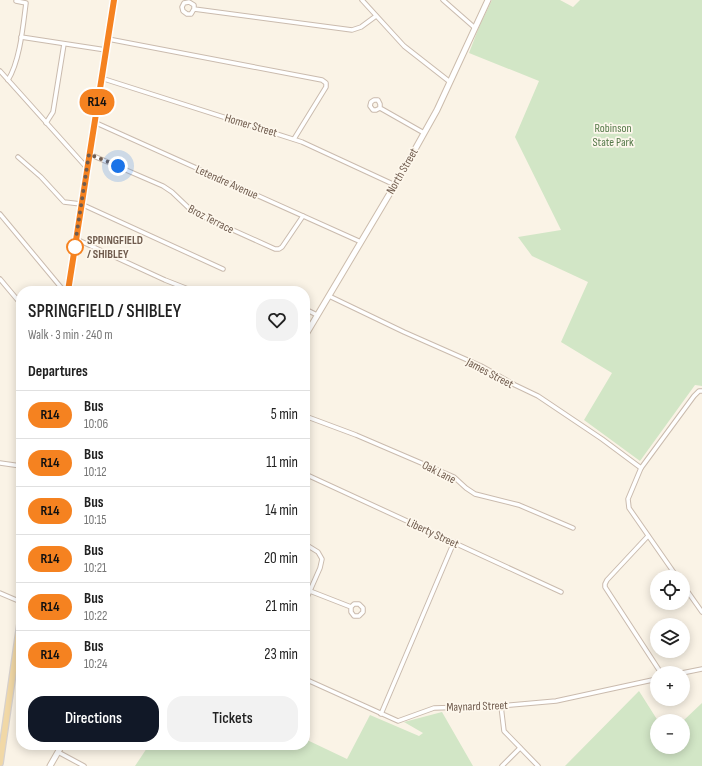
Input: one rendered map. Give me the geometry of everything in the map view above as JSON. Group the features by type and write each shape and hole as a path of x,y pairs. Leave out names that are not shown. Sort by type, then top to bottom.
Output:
{"main road":[{"path":"69,286 114,0"},
{"name":"North Street","path":"310,327 395,185 424,133 450,82 488,0"},
{"path":"0,763 16,652"},
{"path":"50,766 58,752"}],"street":[{"path":"362,0 404,46 450,82"},
{"path":"443,0 475,28"},
{"path":"8,80 14,70 26,3 16,1"},
{"path":"194,9 352,30 361,28 376,16"},
{"path":"21,37 106,50"},
{"path":"108,39 323,80 326,83 326,88 294,139"},
{"path":"46,123 53,112 64,44"},
{"path":"0,71 87,168"},
{"name":"Homer Street","path":"101,78 316,147 395,185"},
{"path":"380,108 424,133"},
{"name":"Letendre Avenue","path":"94,122 361,242"},
{"name":"Broz Terrace","path":"89,154 163,186 174,193 193,212 275,249 282,247 304,216"},
{"path":"18,157 41,177 64,202 81,204 223,269"},
{"path":"0,214 60,286"},
{"path":"76,239 180,286"},
{"path":"0,279 16,298"},
{"name":"James Street","path":"329,296 400,331 481,366 538,396 597,435 641,468"},
{"path":"310,312 317,315"},
{"path":"672,570 629,508 628,499 641,468 694,396 699,391 702,391"},
{"name":"Oak Lane","path":"310,418 356,435 454,477 466,488 480,496 519,505 573,528"},
{"path":"0,463 16,465"},
{"name":"Liberty Street","path":"310,476 561,592"},
{"path":"648,536 604,584 656,666"},
{"path":"381,714 454,542"},
{"path":"310,547 318,552 322,559 320,568 310,591 351,607"},
{"path":"0,593 16,600"},
{"path":"690,595 702,612"},
{"path":"690,671 702,669"},
{"name":"Maynard Street","path":"310,681 398,721 428,709 438,707 501,706 560,700 650,681"},
{"path":"501,706 504,731 538,766"},
{"path":"502,766 520,748"},
{"path":"58,752 84,766"}],"green space":[{"name":"Robinson State Park","path":"492,0 560,0 573,7 580,0 702,0 702,386 695,385 640,461 584,420 612,373 561,342 588,282 532,256 518,237 561,230 515,137 539,81 469,53"},
{"path":"639,691 654,714 650,714 650,754 690,754 690,714 702,703 702,766 565,766"},
{"path":"442,712 473,766 135,766 146,750 310,750 310,741 347,759 370,715 419,736 423,733 404,722"}],"bus line":[{"name":"R14","path":"69,286 114,0"}],"place":[{"name":"SPRINGFIELD / SHIBLEY","path":"75,247"}],"route":[{"path":"75,247 74,251 89,154 118,166"}]}
